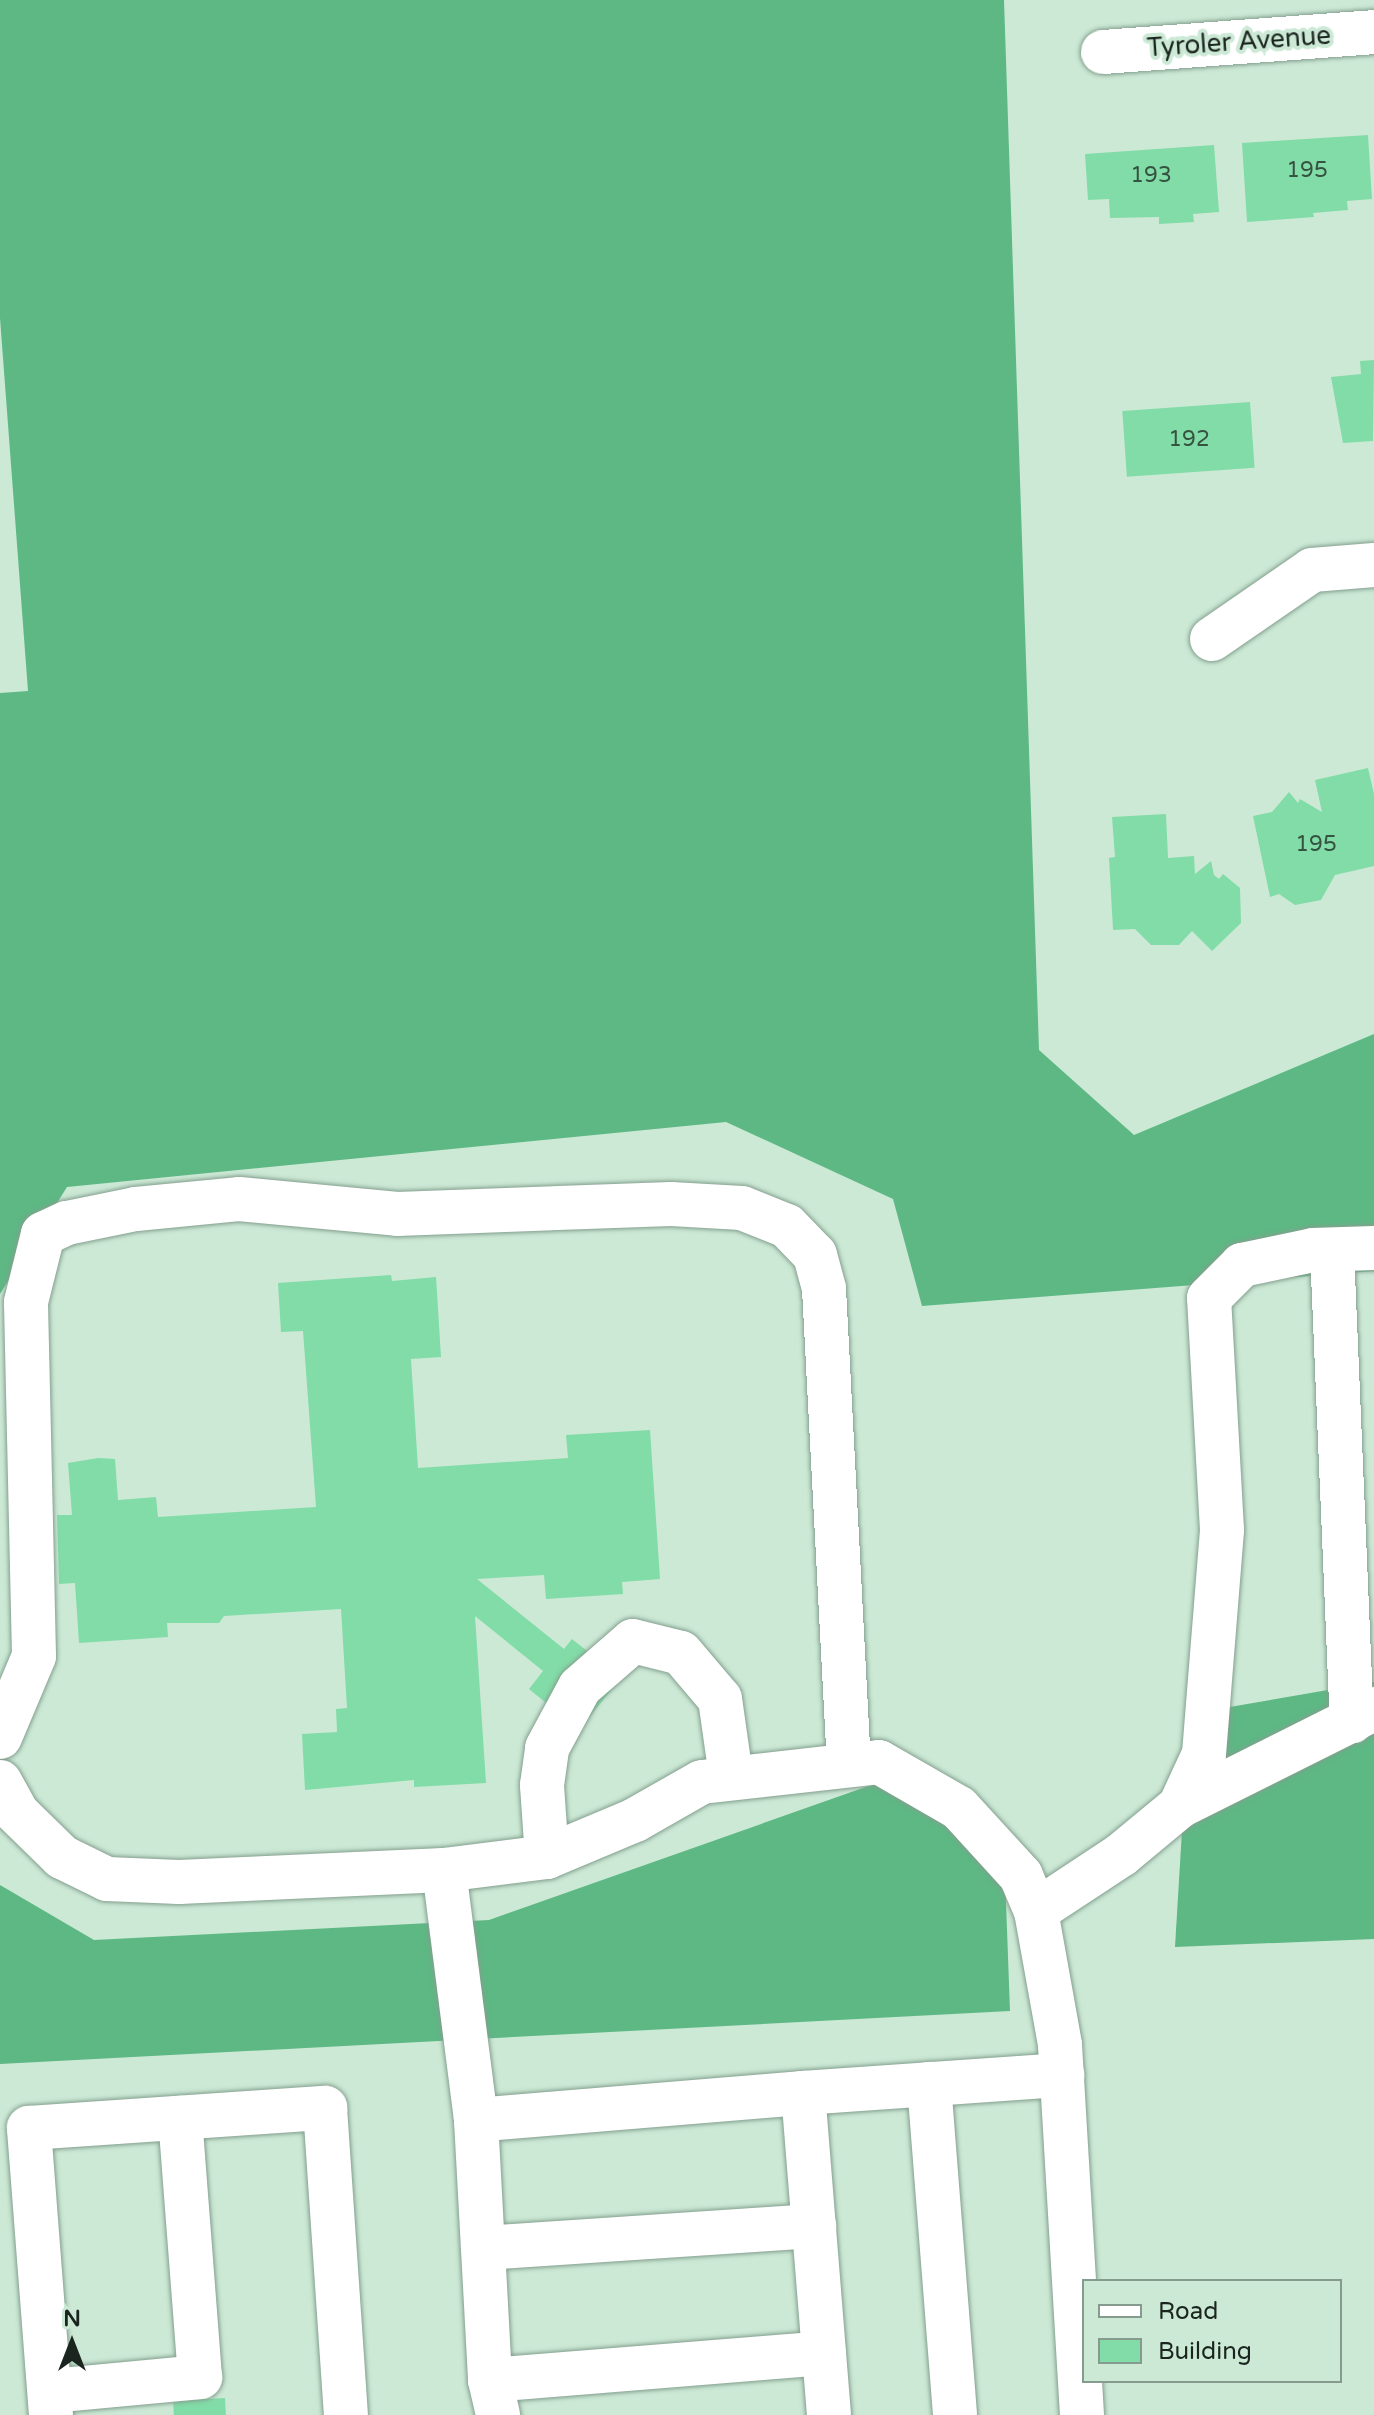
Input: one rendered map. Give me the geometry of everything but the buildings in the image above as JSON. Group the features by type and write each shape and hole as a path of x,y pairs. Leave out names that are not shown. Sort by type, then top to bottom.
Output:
{"street":[{"name":"Tyroler Avenue","path":"1103,52 1374,32"},
{"path":"1212,639 1312,570 1374,565"},
{"path":"0,1737 34,1656 26,1302 43,1234 67,1223 136,1209 239,1199 397,1214 671,1204 742,1208 787,1226 815,1255 824,1289 849,1763"},
{"path":"1036,1911 1121,1855 1180,1806 1363,1716 1353,1249 1242,1265 1209,1298 1222,1530 1204,1754 1180,1806"},
{"path":"547,1857 542,1785 547,1748 580,1687 633,1641 681,1653 720,1699 731,1776"},
{"path":"0,1782 35,1834 62,1857 107,1879 179,1882 444,1870 547,1857 635,1820 702,1782 849,1763 879,1762 959,1808 1021,1876 1036,1911 1062,2075 1082,2415"},
{"path":"444,1870 476,2120 494,2397 824,2353"},
{"path":"476,2120 1062,2075"},
{"path":"929,2084 955,2415"},
{"path":"803,2093 829,2415"},
{"path":"180,2118 200,2377 50,2403 29,2128 325,2108 346,2415"},
{"path":"483,2248 814,2226"}],"green space":[{"path":"0,0 1004,0 1039,1050 1134,1135 1374,1034 1374,1271 922,1306 893,1199 726,1122 67,1187 0,1294 0,693 28,691 0,318"},
{"path":"1374,1682 1374,1939 1175,1947 1189,1714"},
{"path":"894,1777 1004,1848 1010,2011 0,2064 0,1885 94,1940 489,1920"}]}
